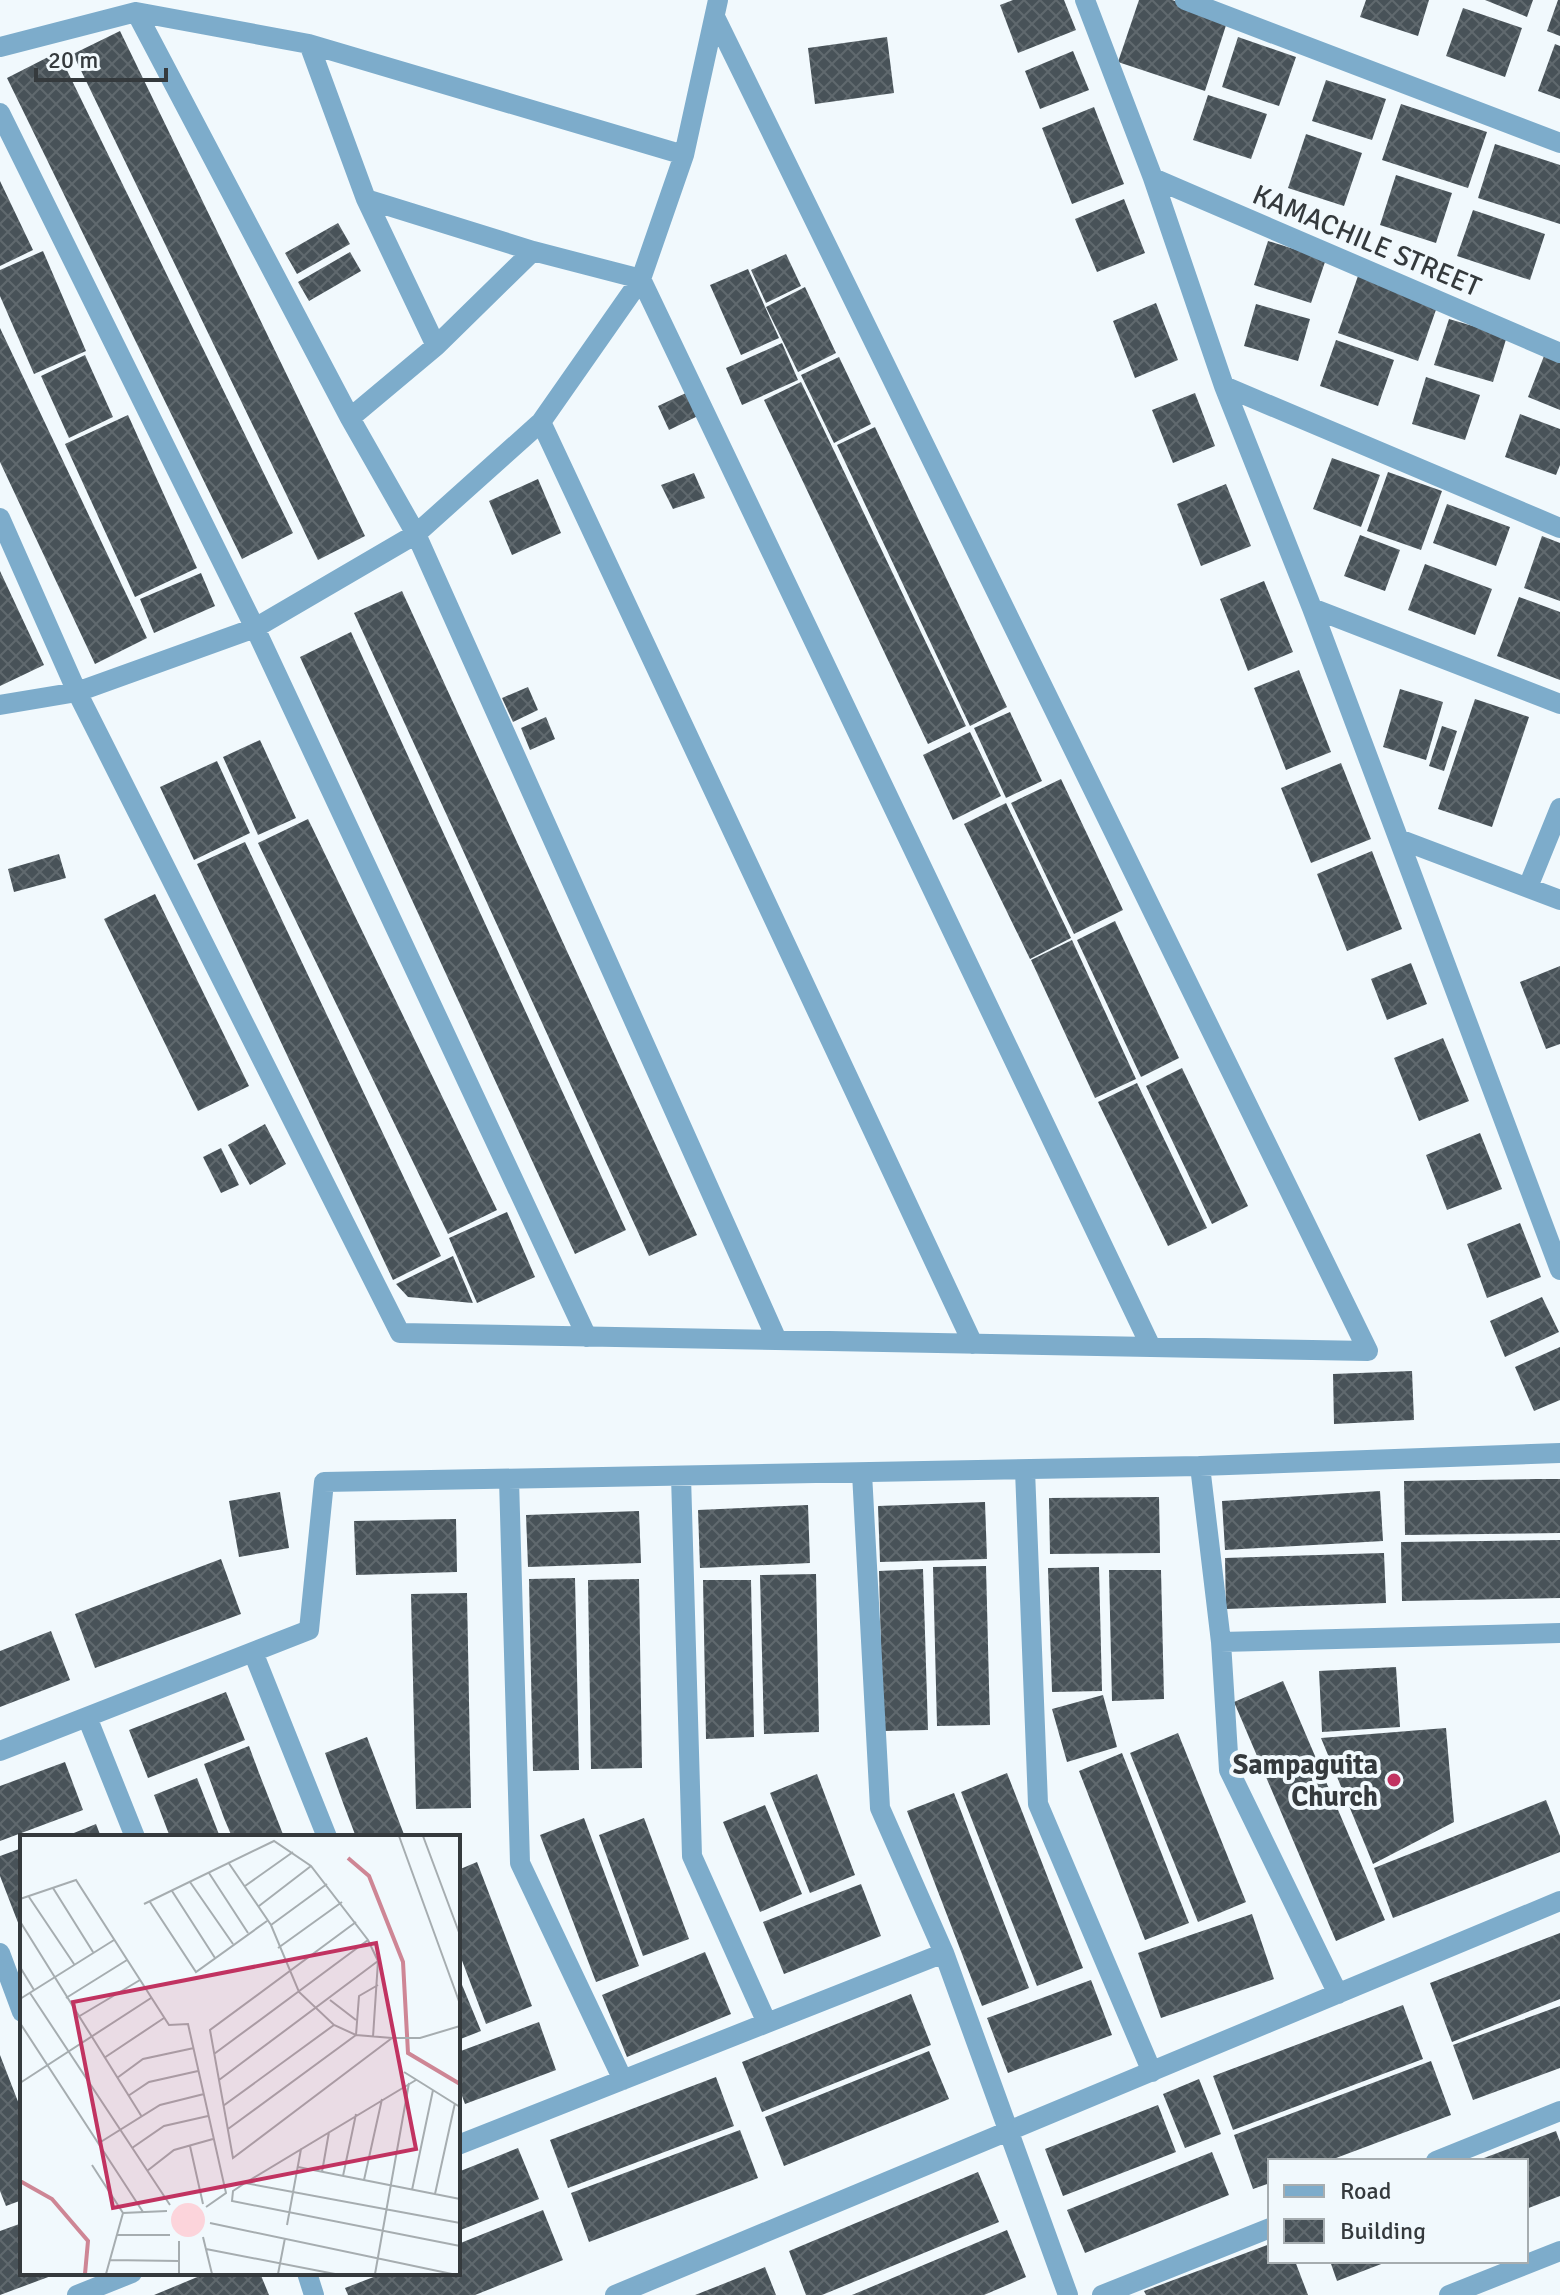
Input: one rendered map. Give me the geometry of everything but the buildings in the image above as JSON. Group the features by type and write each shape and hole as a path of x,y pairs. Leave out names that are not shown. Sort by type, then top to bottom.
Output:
{"street":[{"path":"1085,0 1153,178 1224,386 1312,608 1560,1270"},
{"path":"1185,0 1560,143"},
{"path":"0,705 77,692 255,628 416,534 541,422 641,279 684,155 716,8"},
{"path":"0,518 77,692 400,1333 1368,1351 716,8"},
{"path":"0,47 136,12 309,44 684,155"},
{"path":"136,12 350,418 416,534 777,1340"},
{"path":"309,44 366,199 436,346"},
{"path":"0,113 255,628 587,1337"},
{"name":"KAMACHILE STREET","path":"1153,178 1560,353"},
{"path":"366,199 533,251 641,279 1151,1347"},
{"path":"350,418 436,346 533,251"},
{"path":"1224,386 1560,528"},
{"path":"541,422 973,1344"},
{"path":"1312,608 1560,704"},
{"path":"1528,887 1560,808"},
{"path":"1399,839 1560,900"},
{"path":"0,1751 309,1630 324,1482 1200,1466 1560,1453"},
{"path":"1200,1466 1221,1642 1229,1770 1338,1994"},
{"path":"1025,1470 1038,1804 1152,2072"},
{"path":"862,1473 880,1808 944,1953 1068,2295"},
{"path":"681,1476 692,1856 767,2023"},
{"path":"509,1479 520,1863 623,2080"},
{"path":"1221,1642 1560,1633"},
{"path":"253,1652 326,1835"},
{"path":"87,1717 134,1835"},
{"path":"615,2295 1560,1901"},
{"path":"0,1953 20,2007"},
{"path":"460,2144 944,1953"},
{"path":"1441,2159 1560,2111"},
{"path":"1102,2295 1268,2229"},
{"path":"1449,2295 1560,2251"},
{"path":"77,2295 124,2275"},
{"path":"308,2275 314,2295"}],"place":[{"name":"Sampaguita Church","path":"1394,1780"}]}
